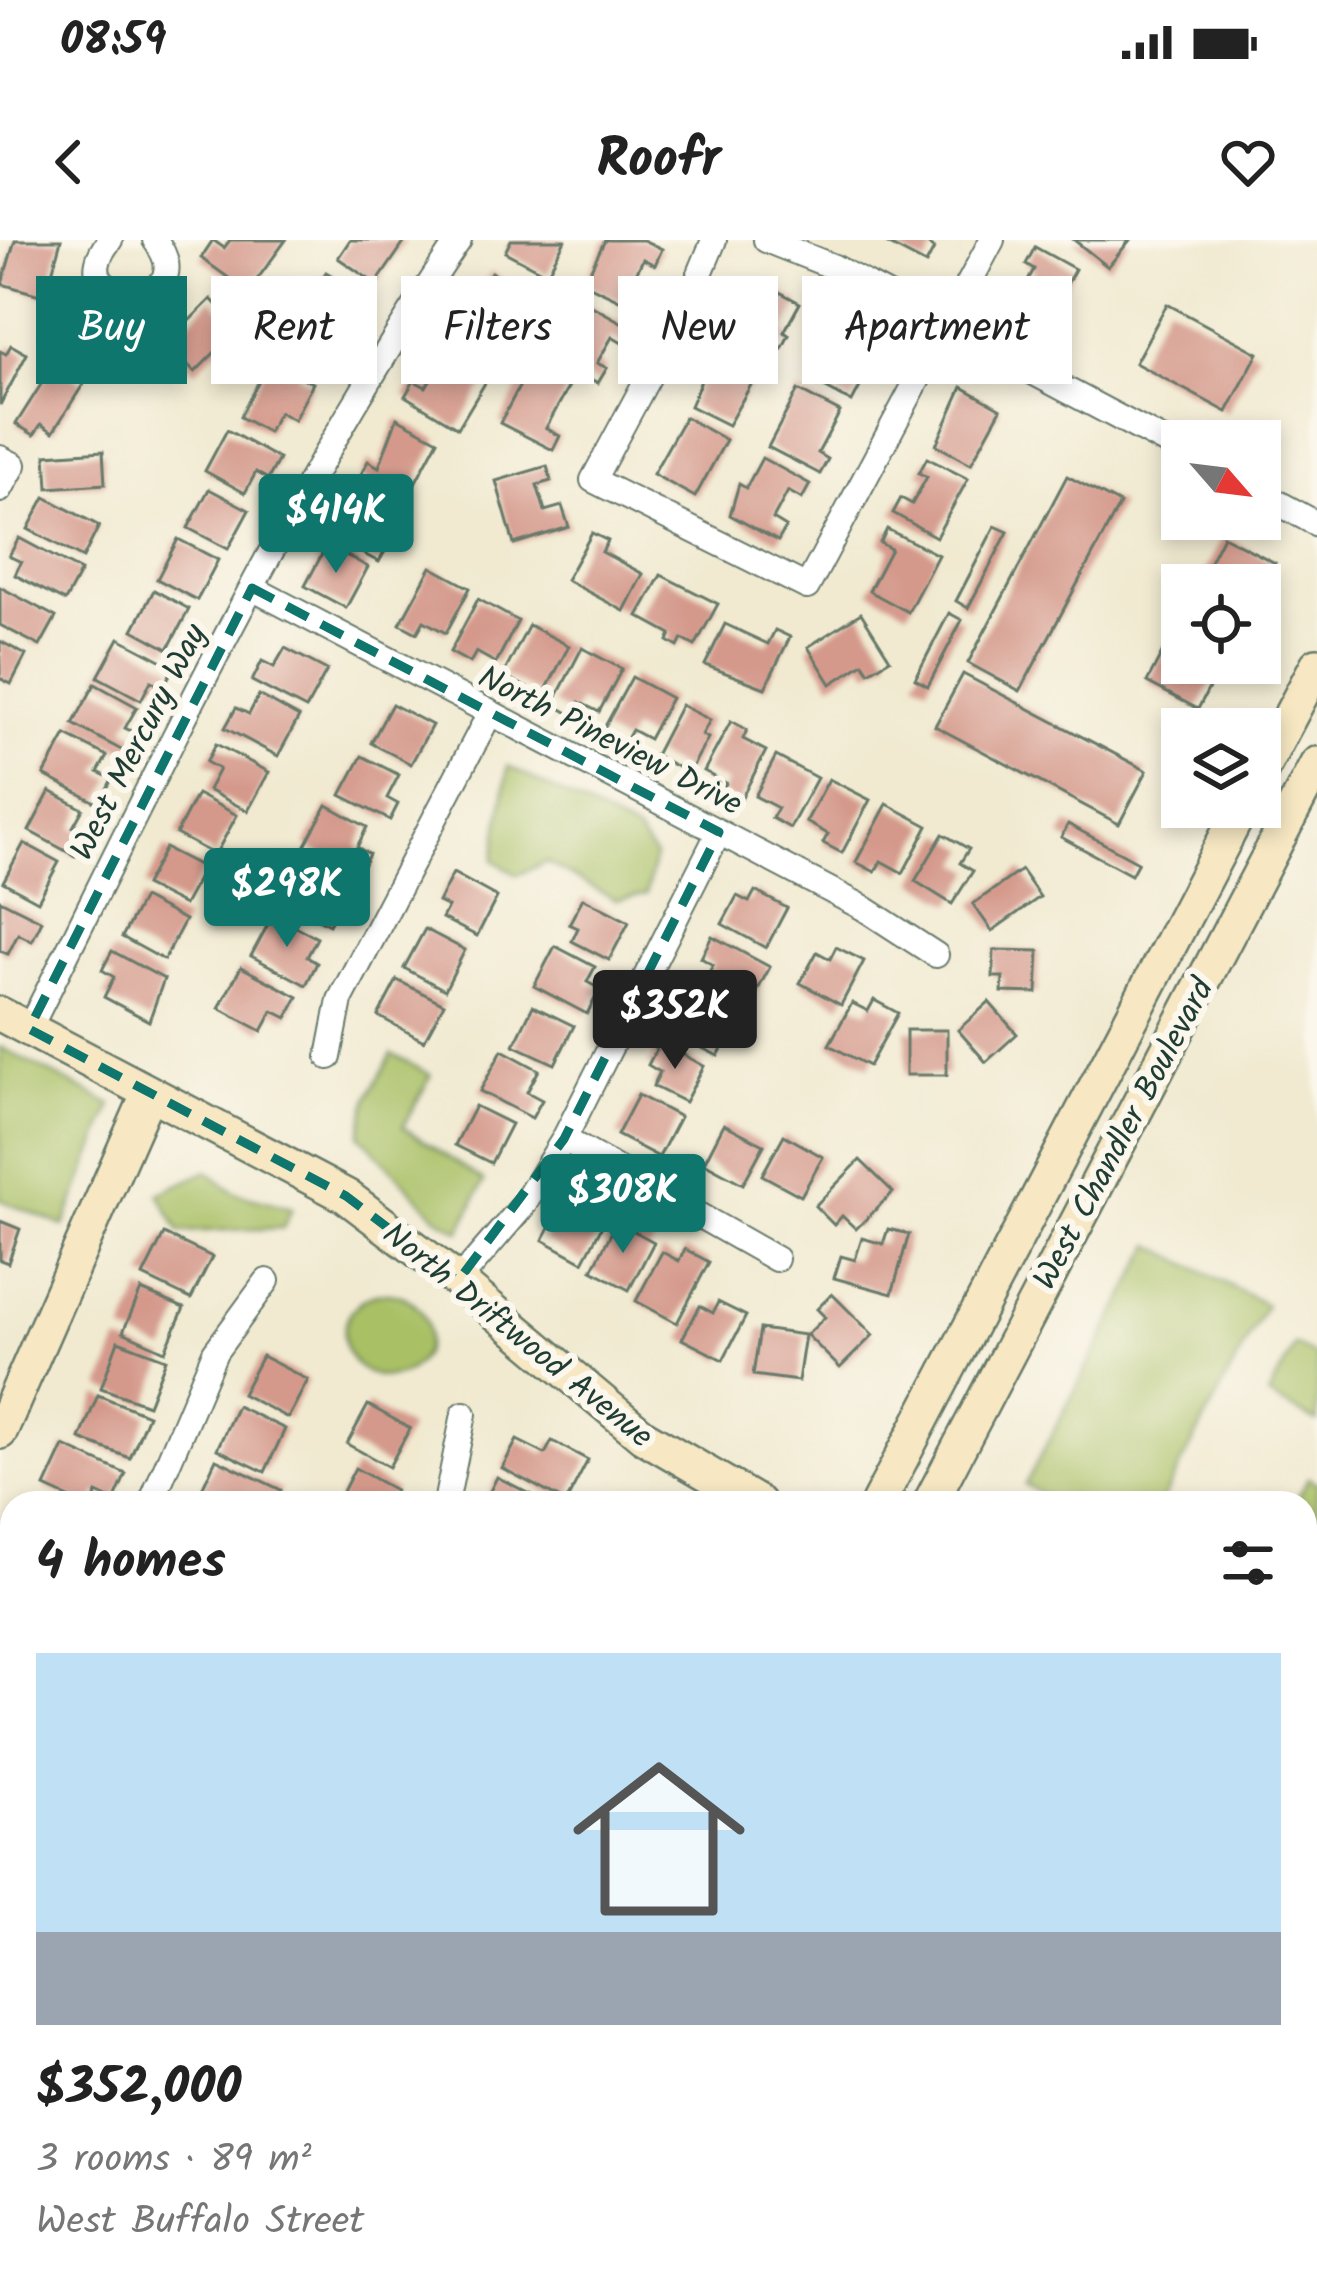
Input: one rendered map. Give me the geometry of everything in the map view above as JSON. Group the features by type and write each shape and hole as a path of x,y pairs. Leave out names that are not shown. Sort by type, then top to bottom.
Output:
{"main road":[{"path":"1281,733 1317,665"},
{"name":"West Chandler Boulevard","path":"935,1491 1317,764"},
{"name":"West Chandler Boulevard","path":"884,1491 1231,828"},
{"name":"North Driftwood Avenue","path":"14,1022 346,1196 458,1281 643,1436 737,1491"},
{"path":"0,1432 148,1093"}],"street":[{"path":"110,240 100,255 101,275 114,291 133,297 153,290 164,272 163,251 154,240"},
{"name":"West Mercury Way","path":"14,1022 369,372 459,240"},
{"path":"714,240 687,305 593,480 807,587 912,384"},
{"path":"766,240 850,276"},
{"path":"971,276 992,240"},
{"path":"1053,384 1161,440"},
{"path":"0,490 7,461"},
{"path":"1281,504 1317,524"},
{"name":"North Pineview Drive","path":"252,589 862,908 936,955"},
{"path":"329,1057 340,1000 489,715"},
{"path":"458,1281 522,1207 564,1139 719,832"},
{"path":"564,1139 776,1259"},
{"path":"156,1491 215,1352 267,1281"},
{"path":"448,1491 464,1414"}],"highlighted area":[{"path":"252,588 719,832 564,1139 458,1281 346,1196 29,1029"}],"green space":[{"path":"508,766 636,832 655,856 646,894 616,900 546,862 517,875 494,860"},
{"path":"0,1047 112,1105 64,1226 0,1200"},
{"path":"392,1054 431,1075 403,1127 484,1181 460,1231 437,1217 360,1135 368,1098"},
{"path":"207,1171 235,1193 292,1208 283,1228 180,1232 159,1194"},
{"path":"1152,1245 1266,1305 1167,1491 1036,1491 1025,1485"},
{"path":"386,1293 416,1305 428,1335 416,1365 386,1377 356,1365 344,1335 356,1305"},
{"path":"1295,1345 1317,1357 1317,1422 1268,1396"},
{"path":"1308,1478 1317,1483 1317,1491 1301,1491"}],"building":[{"path":"15,240 61,240 51,276 36,276 36,294 2,284"},
{"path":"213,240 224,248 230,240 286,240 260,276 226,276 201,258"},
{"path":"350,240 406,240 377,283 377,276 364,276 338,258"},
{"path":"511,240 565,240 547,274 505,252"},
{"path":"605,240 643,240 662,249 655,265 643,259 635,276 618,276 618,299 594,288 594,276 587,276"},
{"path":"880,240 922,240 934,249 926,264"},
{"path":"1074,240 1130,240 1108,267"},
{"path":"1035,247 1075,269 1071,276 1030,276 1034,269 1026,264"},
{"path":"778,291 800,303 784,332 789,335 782,349 778,347"},
{"path":"211,299 211,356 195,372 187,364 187,323"},
{"path":"1167,304 1258,353 1227,412 1135,363"},
{"path":"594,307 618,320 618,341 612,337 597,363 607,368 598,383 594,381"},
{"path":"11,345 27,354 0,405 0,351 6,354"},
{"path":"41,384 83,384 53,432 41,424 34,435 16,424"},
{"path":"257,384 312,384 294,420 279,412 268,432 240,417"},
{"path":"412,384 484,384 458,428 405,396"},
{"path":"521,384 569,386 546,428 560,436 553,450 500,423"},
{"path":"700,384 751,384 728,425 690,406"},
{"path":"818,384 861,384 852,402"},
{"path":"962,387 1001,409 971,464 936,445"},
{"path":"798,390 840,412 818,453 828,459 820,474 768,447"},
{"path":"685,417 726,440 695,497 653,474"},
{"path":"397,418 438,440 406,500 360,476 368,461 379,467"},
{"path":"227,430 279,459 268,479 256,472 245,493 205,471"},
{"path":"103,451 105,484 48,488 46,455"},
{"path":"762,458 810,484 802,499 788,491 773,519 786,527 778,541 730,515 739,484 746,488"},
{"path":"927,458 968,479 936,537 893,513 901,498 912,504 927,477 919,473"},
{"path":"547,466 551,481 537,485 545,511 562,506 569,527 514,544 496,481"},
{"path":"1067,476 1120,504 1020,691 968,663"},
{"path":"209,489 249,510 228,549 188,528"},
{"path":"346,493 401,522 379,562 339,541 348,524 334,516"},
{"path":"45,497 99,526 83,558 28,529"},
{"path":"995,526 1008,532 968,608 956,601"},
{"path":"887,529 938,555 908,612 869,591 891,549 880,543"},
{"path":"592,533 608,541 602,552 643,574 624,611 566,580"},
{"path":"19,538 81,571 65,601 15,575 21,562 9,556"},
{"path":"178,539 218,560 197,600 157,579"},
{"path":"1221,540 1231,540 1275,563 1274,564 1209,564"},
{"path":"327,545 368,567 346,608 305,586"},
{"path":"431,567 470,588 446,633 424,621 417,633 400,624"},
{"path":"661,575 718,604 695,646 682,639 678,647 668,641 671,634 638,616"},
{"path":"0,587 56,617 40,646 0,625"},
{"path":"154,590 189,609 168,649 133,630"},
{"path":"478,599 518,621 496,663 476,652 470,663 450,652"},
{"path":"861,613 890,659 869,672 863,663 831,684 808,647"},
{"path":"949,613 962,620 928,686 915,679"},
{"path":"725,624 768,644 775,630 790,637 765,688 705,665"},
{"path":"529,625 569,646 543,696 503,675"},
{"path":"119,638 174,667 163,687 151,681 141,700 98,677"},
{"path":"0,641 26,655 11,684 0,678"},
{"path":"285,648 327,670 306,709 252,681 262,661 274,667"},
{"path":"582,648 622,669 599,712 579,702 572,715 553,704"},
{"path":"1161,655 1161,684 1211,684 1196,708 1147,682"},
{"path":"963,674 1147,771 1119,824 935,726"},
{"path":"632,677 671,698 649,739 632,730 624,744 602,732"},
{"path":"95,684 137,707 125,728 137,734 127,753 73,724"},
{"path":"259,695 299,717 278,756 225,728 236,708 249,714"},
{"path":"392,704 432,725 411,764 371,743"},
{"path":"681,705 710,720 702,735 708,738 689,773 655,755"},
{"path":"731,721 747,730 743,739 766,751 739,803 721,793 726,783 704,771"},
{"path":"66,735 107,756 98,772 112,779 99,804 44,775"},
{"path":"216,744 269,772 248,811 208,790 219,769 206,762"},
{"path":"362,756 399,775 387,798 398,804 390,820 341,795"},
{"path":"776,756 817,778 790,828 772,818 778,808 755,796"},
{"path":"829,779 870,800 842,853 823,843 828,834 806,822"},
{"path":"50,791 83,809 73,827 87,835 75,856 29,831"},
{"path":"197,794 237,815 215,855 176,834"},
{"path":"887,804 928,826 903,873 881,861 875,872 856,862"},
{"path":"327,805 367,827 357,847 369,854 359,874 305,845"},
{"path":"1068,824 1138,862 1131,875 1061,837"},
{"path":"943,834 969,849 960,863 973,871 952,904 915,881"},
{"path":"24,843 59,862 38,901 3,882"},
{"path":"165,848 204,868 184,905 145,885"},
{"path":"301,862 350,887 329,925 292,905 299,892 288,886"},
{"path":"1021,870 1040,897 992,931 973,904"},
{"path":"453,873 497,897 477,936 442,918 448,907 438,902"},
{"path":"755,891 787,908 766,948 722,924 737,896 749,902"},
{"path":"143,898 185,920 164,960 122,937"},
{"path":"583,898 629,922 609,960 572,941 578,928 569,924"},
{"path":"0,900 42,921 32,941 18,934 8,954 0,951"},
{"path":"273,915 317,938 307,957 317,963 306,985 251,956"},
{"path":"425,929 465,950 445,990 404,968"},
{"path":"712,936 770,967 749,1006 704,982 713,965 701,958"},
{"path":"555,946 595,967 587,982 600,989 587,1014 534,986"},
{"path":"836,947 864,961 841,1005 800,983 817,952 830,959"},
{"path":"994,950 1039,951 1037,993 1002,992 1003,977 993,977"},
{"path":"112,951 164,979 149,1021 104,997 114,977 102,970"},
{"path":"241,967 298,997 287,1018 273,1011 262,1031 219,1008"},
{"path":"397,980 444,1004 424,1041 378,1016"},
{"path":"685,987 739,1016 718,1056 679,1036 690,1014 675,1006"},
{"path":"874,1000 898,1013 869,1066 829,1045 852,1003 868,1011"},
{"path":"989,1002 1017,1034 986,1062 958,1030"},
{"path":"533,1006 574,1026 555,1064 514,1045"},
{"path":"906,1030 947,1030 947,1075 906,1075"},
{"path":"660,1042 704,1066 685,1102 653,1086 660,1072 648,1065"},
{"path":"502,1050 539,1070 527,1092 542,1100 532,1118 480,1091"},
{"path":"638,1095 680,1117 659,1157 617,1135"},
{"path":"475,1106 511,1124 491,1163 455,1145"},
{"path":"724,1124 764,1145 743,1184 704,1163"},
{"path":"784,1135 823,1157 801,1196 762,1175"},
{"path":"860,1160 893,1192 856,1229 842,1216 834,1225 815,1206"},
{"path":"589,1198 611,1209 583,1262 543,1240 562,1204 580,1214"},
{"path":"0,1221 20,1229 8,1263 0,1260"},
{"path":"617,1222 654,1242 629,1290 592,1270"},
{"path":"888,1229 909,1234 892,1294 834,1278 841,1256 855,1260 862,1238 883,1244"},
{"path":"164,1234 212,1257 191,1299 143,1276"},
{"path":"685,1249 709,1262 677,1323 636,1301 662,1252 679,1261"},
{"path":"141,1290 184,1308 165,1351 123,1332"},
{"path":"832,1294 873,1335 840,1368 807,1335 825,1317 817,1309"},
{"path":"718,1302 746,1316 723,1360 682,1339 700,1306 713,1313"},
{"path":"760,1329 805,1335 798,1381 753,1375"},
{"path":"118,1341 166,1359 148,1405 101,1388"},
{"path":"262,1356 308,1380 288,1418 242,1394"},
{"path":"98,1395 148,1415 130,1458 80,1439"},
{"path":"368,1405 410,1428 389,1467 347,1444"},
{"path":"237,1406 285,1429 265,1472 217,1449"},
{"path":"517,1440 545,1454 552,1441 588,1460 572,1491 545,1491 502,1468"},
{"path":"64,1446 126,1474 118,1491 45,1487"},
{"path":"216,1459 281,1490 281,1491 201,1491"},
{"path":"355,1468 395,1490 394,1491 343,1491"},
{"path":"497,1477 524,1491 490,1491"}]}
